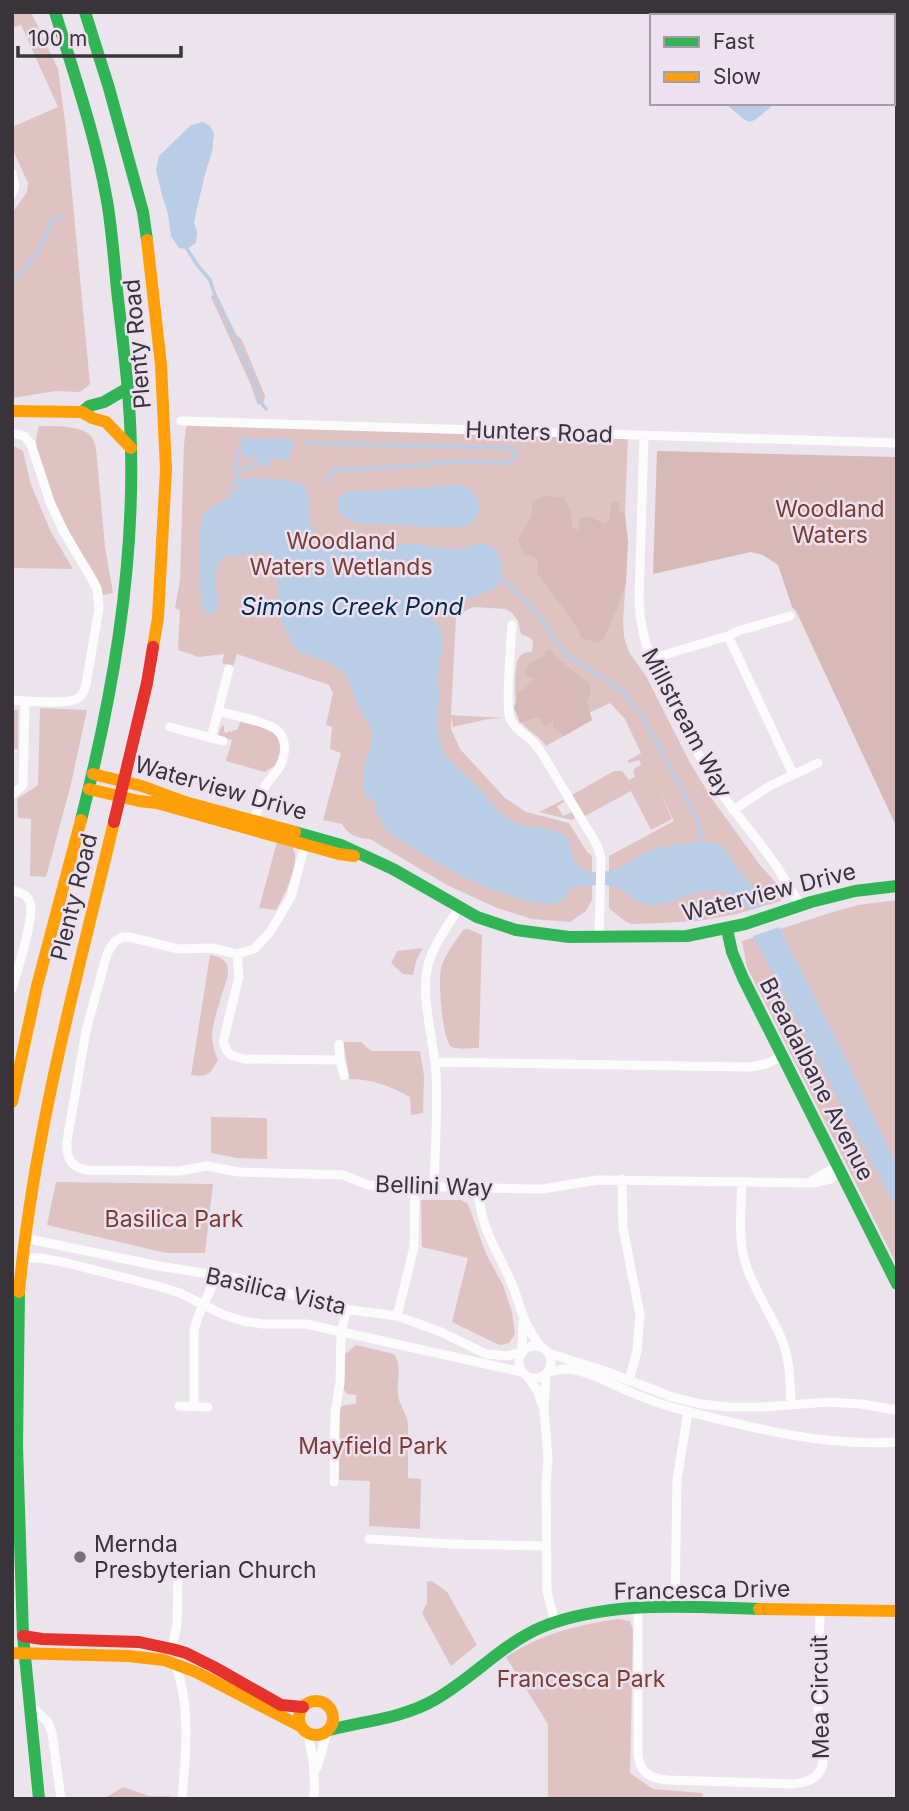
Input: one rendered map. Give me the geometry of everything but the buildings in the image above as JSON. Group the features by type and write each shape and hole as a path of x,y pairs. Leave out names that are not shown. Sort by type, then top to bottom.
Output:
{"main road":[{"name":"Plenty Road","path":"12,1102 37,986 93,774 108,702 121,624 130,510 128,388 107,201 92,136 55,12"},
{"name":"Plenty Road","path":"39,1799 30,1704 18,1653 17,1415 19,1293 24,1238 44,1118 147,683 158,618 166,469 162,379 144,212 85,12"},
{"path":"82,412 128,388"},
{"path":"12,411 82,412 106,422 131,448"},
{"name":"Waterview Drive","path":"93,774 142,786 253,825 306,840 341,845 393,869 480,918 516,930 541,934 648,938 687,936 727,929 855,891 897,886"},
{"name":"Waterview Drive","path":"89,789 253,825"},
{"name":"Breadalbane Avenue","path":"727,929 740,971 897,1284"},
{"name":"Francesca Drive","path":"328,1731 397,1716 436,1699 504,1648 534,1631 588,1615 638,1608 897,1611"},
{"path":"18,1636 139,1642 172,1649 214,1667 281,1705 303,1707"},
{"path":"18,1653 144,1657 175,1663 317,1736 328,1731 334,1721 332,1711"},
{"path":"304,1729 299,1716 303,1707 313,1701 324,1703 332,1711 368,1722"}],"street":[{"path":"12,173 15,187 12,194"},
{"name":"Hunters Road","path":"181,421 897,443"},
{"path":"12,433 24,436 31,444 50,502 94,583 99,601 86,685 82,695 76,700 64,701 12,700"},
{"name":"Millstream Way","path":"644,435 639,600 642,633 650,659 697,752 733,810 774,863 801,906"},
{"path":"650,659 790,616"},
{"path":"512,625 508,712 514,725 535,743 597,845 601,858 599,937"},
{"path":"728,636 793,775"},
{"path":"211,738 229,669"},
{"path":"12,795 23,785 25,701"},
{"path":"218,711 271,726 283,738 284,757 265,786 253,825"},
{"path":"170,727 223,741"},
{"path":"733,810 770,786 818,763"},
{"path":"306,840 286,907 261,944 248,952 237,954 239,977 223,1038 224,1046 231,1055 244,1059 340,1060"},
{"path":"12,891 25,895 31,907 12,989"},
{"path":"434,1188 435,1062 425,979 428,963 437,944 459,908"},
{"name":"Bellini Way","path":"237,954 212,948 179,949 129,937 115,941 105,961 86,1031 67,1141 69,1161 87,1170 179,1171 207,1166 239,1172 343,1175 368,1185 434,1188 542,1189 591,1180 804,1183 839,1170"},
{"path":"339,1044 344,1076"},
{"path":"435,1062 750,1067 766,1064 783,1056"},
{"path":"622,1180 623,1228 640,1315 637,1351 629,1381"},
{"path":"742,1182 740,1231 743,1253 752,1279 785,1348 791,1403"},
{"path":"397,1316 414,1247 415,1187"},
{"path":"478,1188 482,1218 514,1291 523,1320 551,1363 546,1374 544,1409 547,1443 546,1546 547,1591 555,1623"},
{"name":"Basilica Vista","path":"24,1238 159,1266 215,1274 274,1288 323,1305 397,1316 441,1332 486,1354 508,1356 522,1352"},
{"name":"Basilica Vista","path":"23,1258 67,1263 161,1287 243,1321 306,1324 525,1375"},
{"path":"194,1406 194,1331 196,1319 213,1285 215,1274"},
{"path":"334,1482 335,1413 340,1382 341,1332 347,1309"},
{"path":"523,1320 522,1352 518,1362 537,1390 544,1409"},
{"path":"522,1352 531,1346 672,1397 701,1404 763,1407 828,1402 897,1410"},
{"path":"525,1375 538,1378 568,1369 654,1402 775,1432 825,1440 897,1442"},
{"path":"179,1406 208,1407"},
{"path":"675,1608 677,1480 688,1412"},
{"path":"369,1539 546,1546"},
{"path":"172,1649 177,1625 178,1578"},
{"name":"Mea Circuit","path":"638,1608 638,1755 646,1774 667,1780 793,1784 811,1780 818,1775 823,1763 818,1709 820,1610"},
{"path":"175,1663 183,1689 186,1744 182,1799"},
{"path":"183,1689 196,1672"},
{"path":"30,1704 48,1722 52,1734 61,1799"},
{"path":"304,1729 311,1748 315,1777 314,1799"},
{"path":"315,1777 328,1731"}],"green space":[{"path":"12,12 31,12 58,69 90,384 80,392 56,391 12,398 12,213 27,192 28,183 12,148 12,127 58,107 21,25 12,28"},
{"path":"215,291 236,334 242,340 265,396 259,405 211,297"},
{"name":"Woodland Waters Wetlands","path":"187,422 628,435 624,637 629,652 646,676 689,761 712,799 760,865 779,886 782,892 781,901 737,914 698,921 661,923 632,924 609,908 609,856 674,821 658,789 672,819 651,830 631,791 585,816 572,795 614,771 622,771 629,780 635,777 633,771 641,765 639,760 630,763 627,761 641,753 625,719 610,703 589,713 592,720 546,746 525,726 519,719 516,707 516,671 519,657 532,652 533,641 521,634 518,621 506,609 473,607 456,616 451,715 504,718 453,727 451,717 451,729 460,749 505,798 526,812 569,823 592,856 592,900 586,911 570,922 532,919 497,908 447,885 370,839 354,836 342,824 323,820 341,753 330,749 332,727 326,725 333,693 329,685 237,654 233,666 222,663 224,654 199,657 178,650 180,610 175,608 180,580"},
{"path":"39,426 75,428 88,433 92,438 96,448 105,547 113,593 103,595 97,578 53,498 38,455 36,442"},
{"path":"12,445 23,451 31,485 51,532 73,569 12,568"},
{"name":"Woodland Waters","path":"657,451 897,457 897,828 792,607 778,565 763,555 751,552 653,574"},
{"path":"543,496 564,497 571,512 572,527 578,530 581,518 591,517 604,524 609,520 611,503 619,502 618,510 625,514 628,542 626,583 603,640 598,643 581,638 577,627 537,573 538,560 524,555 518,540 532,516 532,502"},
{"path":"549,649 590,684 587,701 592,720 564,736 553,727 553,722 544,727 541,719 534,718 520,723 514,708 518,693 534,679 525,675 528,666"},
{"path":"40,708 87,710 71,784 46,877 30,876 31,819 18,818 17,799 38,785"},
{"path":"12,710 18,710 18,749 12,749"},
{"path":"240,722 267,729 278,737 280,756 277,763 265,772 226,761 232,740 218,736 221,727 224,725 224,732 232,732 237,730"},
{"path":"563,800 564,802 557,806 563,816 572,812 575,818 572,820 539,812"},
{"path":"277,842 291,845 295,854 294,869 276,910 259,908"},
{"path":"897,900 897,1265 747,967 742,941 858,905"},
{"path":"468,929 482,935 479,1048 452,1047 446,1034 442,1010 441,968 450,948 463,930"},
{"path":"423,948 413,975 403,974 391,963 397,951"},
{"path":"210,955 224,960 228,969 212,1031 218,1060 208,1074 191,1075"},
{"path":"344,1042 361,1042 371,1051 420,1051 424,1076 423,1113 411,1115 410,1097 395,1090 373,1082 349,1079"},
{"path":"211,1117 267,1118 267,1159 237,1158 211,1153"},
{"name":"Basilica Park","path":"56,1182 213,1184 205,1253 166,1253 47,1225"},
{"path":"421,1200 461,1200 468,1204 486,1254 503,1285 512,1312 515,1334 509,1343 495,1343 452,1322 468,1258 422,1247"},
{"name":"Mayfield Park","path":"356,1345 394,1354 397,1359 398,1396 408,1424 408,1478 421,1479 420,1529 369,1526 370,1481 339,1480 340,1409 345,1405 356,1404 356,1395 347,1394 344,1390 345,1354"},
{"path":"432,1581 447,1592 477,1645 451,1666 422,1613 427,1603 427,1582"},
{"name":"Francesca Park","path":"618,1619 630,1621 633,1630 630,1773 653,1789 703,1793 702,1799 543,1799 548,1797 548,1724 506,1657 533,1642 560,1632"},
{"path":"123,1787 149,1796 170,1796 167,1799 94,1799 105,1798"}],"water":[{"path":"727,105 771,107 755,120 749,122"},
{"path":"203,122 210,126 214,134 194,222 196,243 187,249 179,248 171,236 156,170 159,156 191,125"},
{"path":"237,438 294,441 288,461 272,457 268,465 262,468 258,463 258,456 254,456 249,462"},
{"name":"Simons Creek Pond","path":"242,479 301,483 308,496 312,528 326,539 337,543 361,546 416,544 458,549 484,544 495,550 502,569 497,587 441,611 434,610 416,597 413,598 414,604 434,620 443,638 438,681 438,729 441,745 451,762 510,820 567,837 575,861 583,870 615,870 650,851 694,842 714,843 727,852 768,904 749,910 731,894 708,891 649,905 621,889 601,885 574,887 559,902 540,904 468,880 395,837 375,811 376,803 367,797 363,786 365,762 372,742 371,729 343,672 332,664 295,649 280,619 276,572 273,560 268,554 261,552 225,557 216,573 218,608 214,613 205,614 202,607 199,556 203,518 207,511 235,493"},
{"path":"461,485 474,494 479,507 475,519 461,528 362,524 342,517 337,505 340,496 348,492"},
{"path":"779,927 897,1163 897,1208 753,936"}],"waterway":[{"path":"12,281 39,249 51,221 64,216"},
{"path":"187,249 210,280 251,373 260,401 266,409"},
{"path":"308,443 514,448 516,456 507,463 460,461 333,470 326,483"},
{"path":"240,483 236,465 242,448"},
{"path":"238,473 258,463"},
{"path":"233,494 237,476"},
{"path":"502,578 538,614 568,656 625,693 644,719 690,805 702,841"}],"traffic: fast":[{"path":"55,12 91,129 107,201 126,369 131,448 129,542 119,636 81,820"},
{"path":"85,12 143,212 147,240"},
{"path":"82,412 128,388"},
{"path":"295,832 341,845 393,869 477,917 516,930 569,937 687,936 745,924 811,902 855,891 897,886"},
{"path":"727,929 732,952 743,978 897,1284"},
{"path":"19,1292 17,1446 23,1636 39,1799"},
{"path":"329,1730 398,1715 424,1705 450,1690 514,1642 542,1627 568,1618 649,1607 759,1609"}],"traffic: slow":[{"path":"147,240 161,365 166,469 158,618 153,647"},
{"path":"12,411 82,412 106,422 131,448"},
{"path":"93,774 295,832"},
{"path":"89,789 157,803 354,856"},
{"path":"12,1102 37,986 81,820"},
{"path":"19,1292 46,1114 114,822"},
{"path":"759,1609 897,1611"},
{"path":"12,1653 128,1656 164,1660 196,1672 300,1726"},
{"path":"316,1701 328,1706 333,1718 328,1730 316,1735 304,1730 299,1718 304,1706 316,1701"}],"traffic: jam":[{"path":"114,822 153,647"},
{"path":"23,1636 139,1642 172,1649 214,1667 281,1705 303,1707"}],"place":[{"name":"Mernda Presbyterian Church","path":"80,1557"}]}
